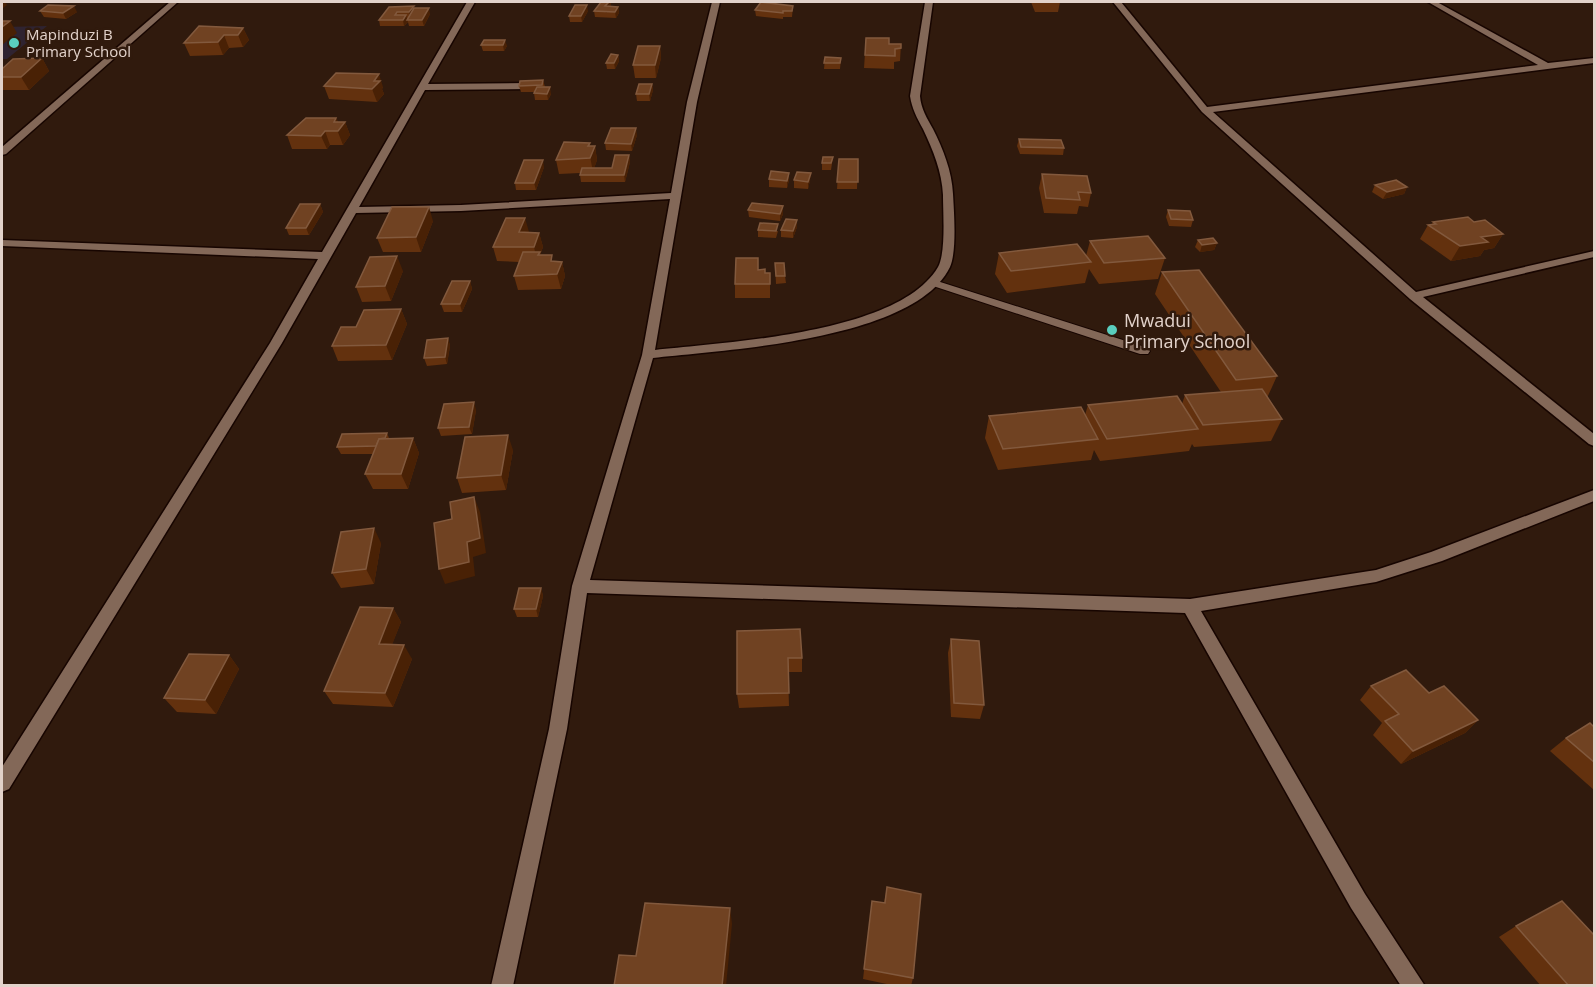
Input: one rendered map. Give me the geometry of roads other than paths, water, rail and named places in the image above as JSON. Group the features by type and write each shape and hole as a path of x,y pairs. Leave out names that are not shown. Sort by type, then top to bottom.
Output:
{"street":[{"path":"2,152 174,2"},
{"path":"2,783 276,343 471,2"},
{"path":"502,986 558,729 580,586 648,355 692,102 716,2"},
{"path":"648,355 765,340 856,324 882,315 916,297 934,283 945,266 948,193 934,142 916,103 918,73 929,2"},
{"path":"1117,2 1205,110 1414,296 1594,441"},
{"path":"1431,2 1547,66"},
{"path":"1205,110 1594,60"},
{"path":"424,87 528,86"},
{"path":"354,210 461,208 675,196"},
{"path":"2,243 326,256"},
{"path":"1414,296 1594,254"},
{"path":"580,586 1191,606 1376,576 1436,556 1594,495"},
{"path":"1191,606 1358,901 1414,986"}],"lane":[{"path":"934,283 1144,351"}],"place":[{"name":"Mapinduzi B Primary School","path":"14,43"},
{"name":"Mwadui Primary School","path":"1112,330"}]}
